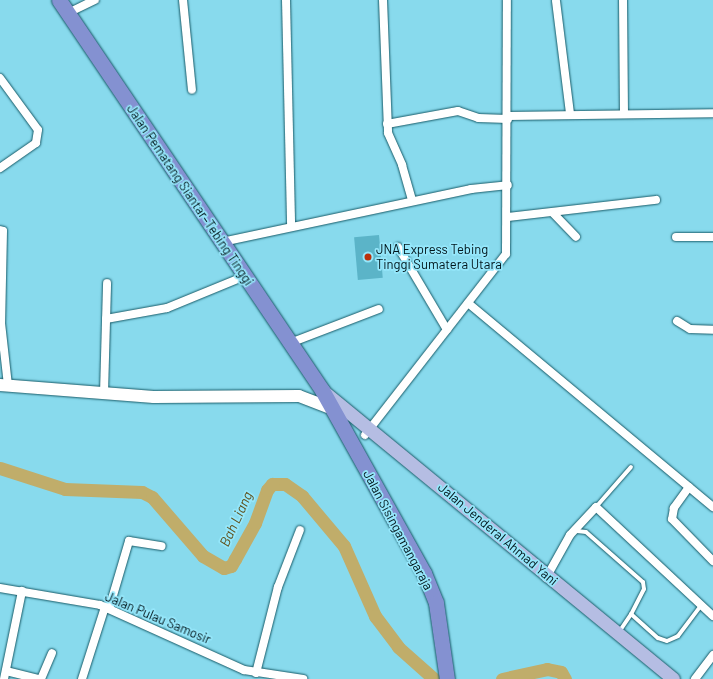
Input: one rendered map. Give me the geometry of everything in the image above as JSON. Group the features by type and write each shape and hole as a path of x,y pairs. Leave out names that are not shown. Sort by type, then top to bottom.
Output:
{"highway":[{"name":"Jalan Pematang Siantar–Tebing Tinggi","path":"59,0 322,390"},
{"name":"Jalan Sisingamangaraja","path":"322,390 424,573 436,603 447,676"}],"main road":[{"name":"Jalan Jenderal Ahmad Yani","path":"322,390 368,432 667,679"},
{"name":"Jalan Jenderal Ahmad Yani","path":"333,409 368,432"},
{"name":"Jalan Jenderal Ahmad Yani","path":"616,636 673,679"}],"street":[{"path":"68,13 95,0"},
{"path":"183,0 192,90"},
{"path":"286,0 291,226"},
{"path":"383,0 387,124 412,201"},
{"path":"368,432 506,254 508,217 507,0"},
{"path":"624,0 624,113"},
{"path":"556,1 570,114"},
{"path":"0,78 38,130 36,143 0,168"},
{"path":"387,124 458,111 478,118 508,118 570,114 713,113"},
{"path":"222,242 412,201 508,185"},
{"path":"508,217 656,200"},
{"path":"553,213 576,237"},
{"path":"0,230 4,230 1,323 4,385 154,397 299,396 322,390"},
{"path":"676,237 713,237"},
{"path":"398,247 447,330"},
{"path":"106,319 167,308 245,276"},
{"path":"104,393 106,283"},
{"path":"468,303 713,507"},
{"path":"290,343 379,309"},
{"path":"677,321 690,329 713,330"},
{"path":"299,396 333,409"},
{"path":"689,487 674,508 672,519 713,562"},
{"path":"546,578 570,535 577,531 584,516 596,507 713,616"},
{"path":"256,673 278,587 300,530"},
{"path":"82,679 129,541 162,546"},
{"name":"Jalan Pulau Samosir","path":"0,588 107,608 256,673 297,679"},
{"path":"22,591 5,675 38,679"},
{"path":"41,679 52,653"},
{"path":"695,679 713,655"}],"lane":[{"path":"596,507 631,467"},
{"path":"577,531 586,532 643,582 644,589 631,614 616,636"},
{"path":"631,614 658,638 667,641 678,636 702,605"}],"building":[{"name":"JNA Express Tebing Tinggi Sumatera Utara","path":"379,235 383,278 358,280 354,237"}],"waterway":[{"name":"Bah Liang","path":"0,468 65,489 142,492 152,497 203,556 224,568 231,566 255,523 267,490 272,484 285,484 302,496 344,546 375,616 398,647 434,679"},
{"name":"Bah Liang","path":"502,679 547,669 561,672 565,679"}],"place":[{"name":"JNA Express Tebing Tinggi Sumatera Utara","path":"368,257"}]}
